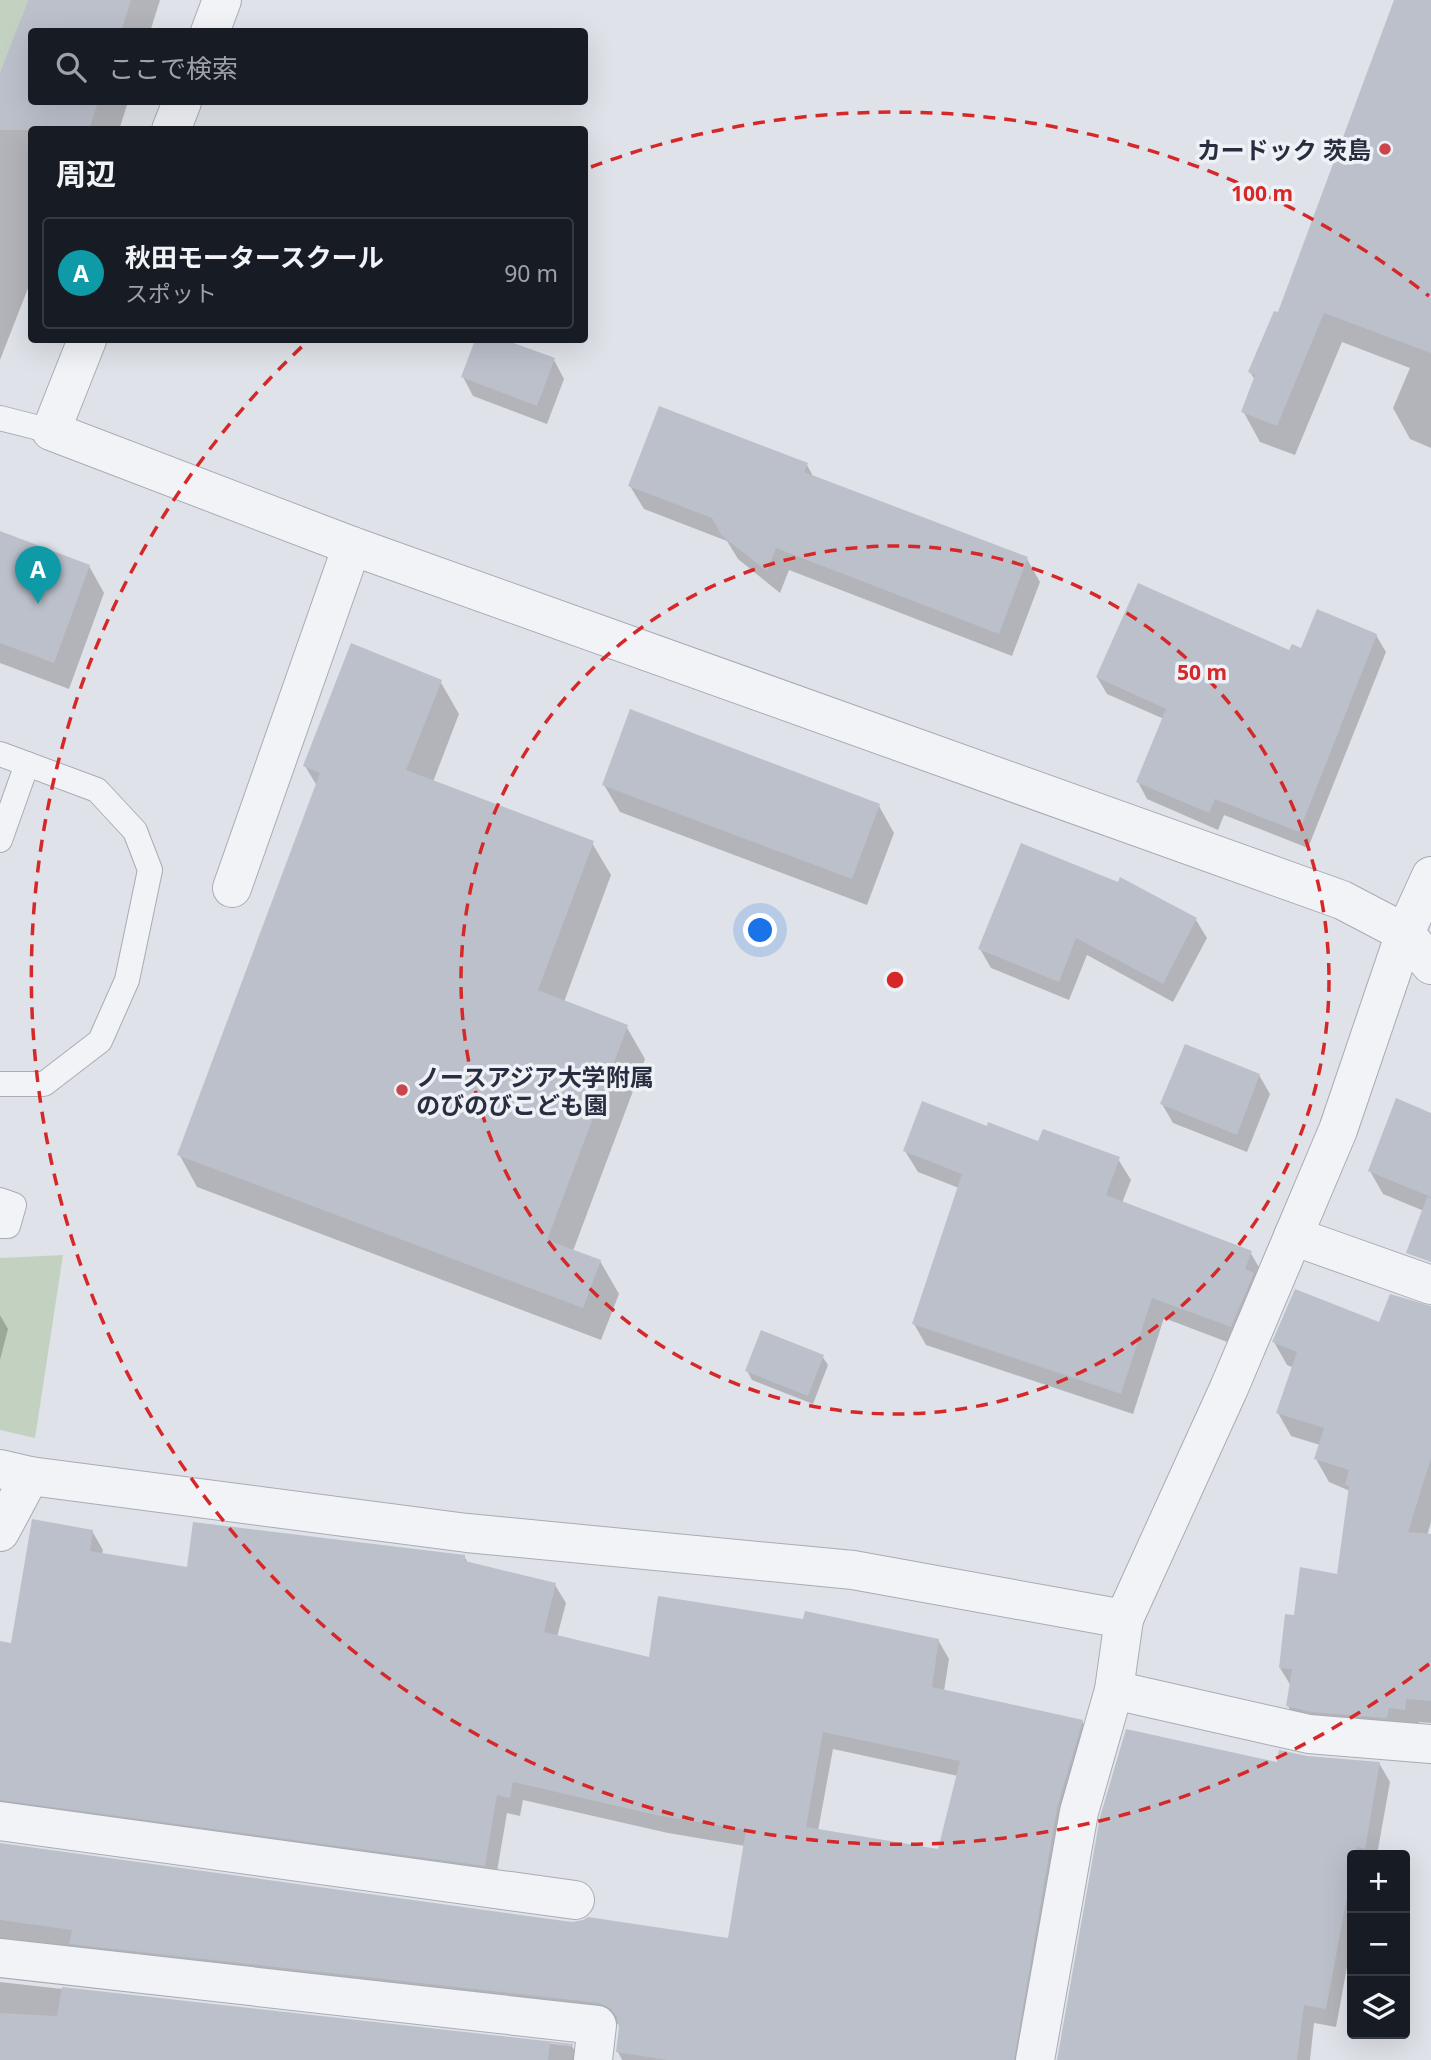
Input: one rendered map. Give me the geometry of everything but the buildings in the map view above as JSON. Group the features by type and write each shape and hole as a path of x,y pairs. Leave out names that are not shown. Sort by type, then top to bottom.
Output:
{"street":[{"path":"211,28 222,0"},
{"path":"173,126 181,105"},
{"path":"86,343 51,431 352,546 1342,900 1405,933 1431,965"},
{"path":"232,888 352,546"},
{"path":"1035,2060 1079,1812 1114,1690 1124,1619 1229,1388 1338,1130 1405,933 1431,876"},
{"path":"1293,1236 1431,1285"},
{"path":"0,1532 15,1472 467,1533 853,1570 1124,1619"},
{"path":"1114,1690 1309,1734 1431,1744"},
{"path":"0,1821 575,1900"},
{"path":"0,1958 597,2025 593,2060"}],"lane":[{"path":"0,418 51,431"},
{"path":"0,754 97,790 135,831 150,870 127,980 100,1041 44,1084 0,1084"},
{"path":"0,840 27,764"},
{"path":"0,1200 14,1205 8,1226 0,1226"}],"green space":[{"path":"0,0 28,0 0,72"},
{"path":"63,1255 35,1438 0,1430 0,1258"}],"place":[{"name":"カードック 茨島","path":"1385,149"},
{"name":"秋田モータースクール","path":"38,604"},
{"name":"ノースアジア大学附属 のびのびこども園","path":"402,1090"}]}
